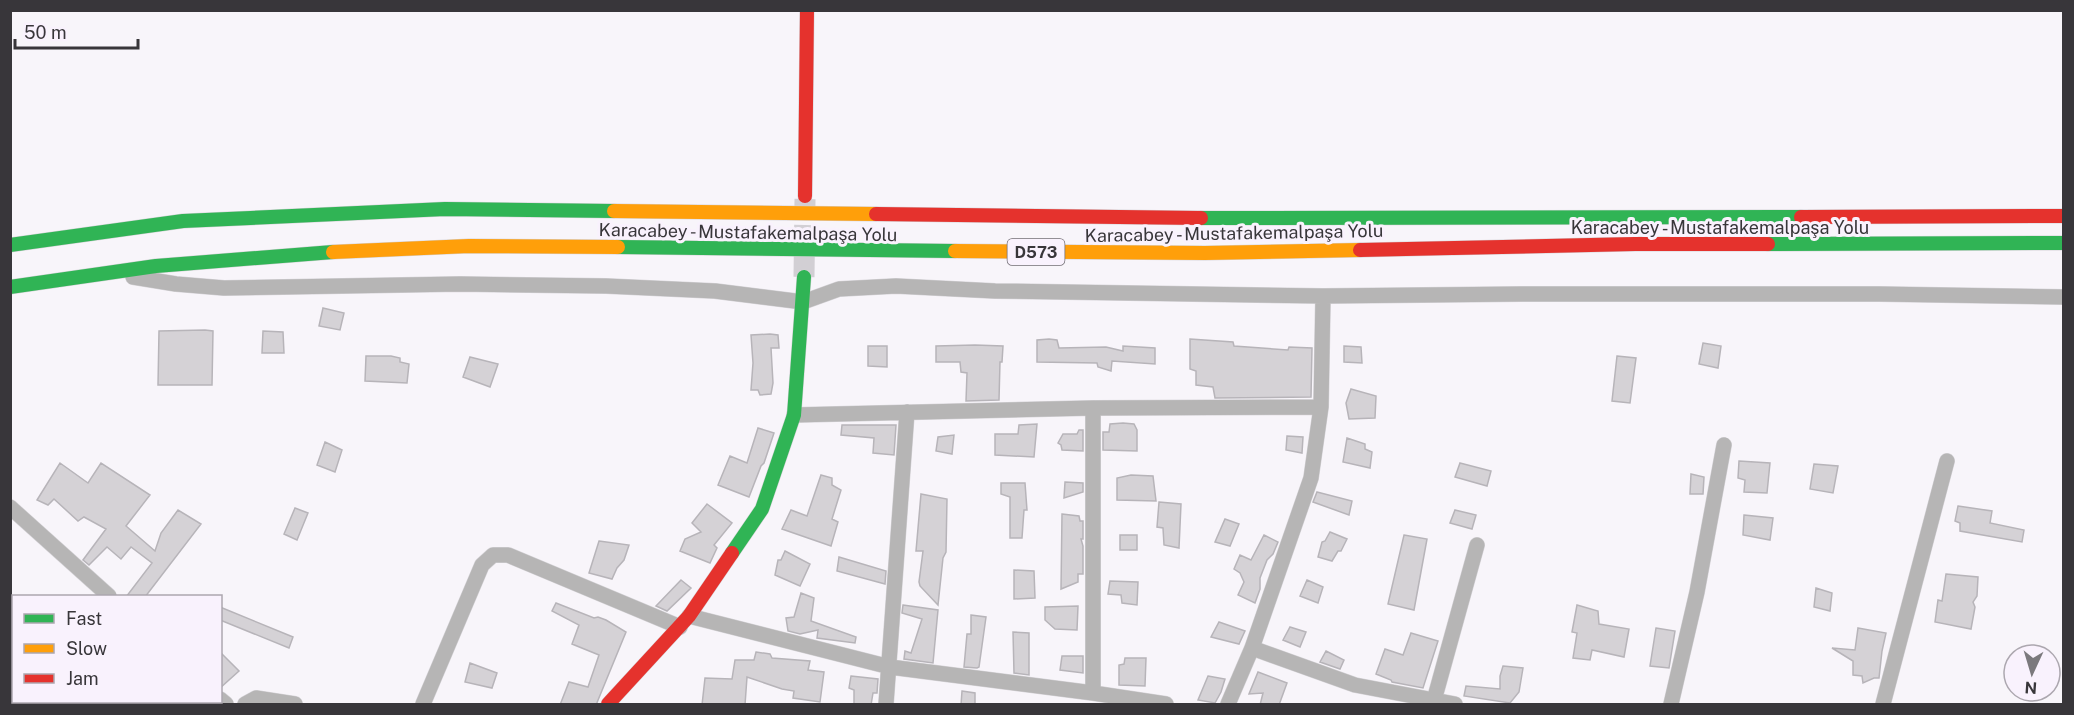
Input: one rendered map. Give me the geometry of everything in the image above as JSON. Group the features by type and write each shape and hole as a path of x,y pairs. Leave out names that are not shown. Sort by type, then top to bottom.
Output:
{"main road":[{"path":"805,196 807,10"},
{"name":"Karacabey - Mustafakemalpaşa Yolu","path":"10,245 183,221 445,209 1213,218 2060,215"},
{"name":"Karacabey - Mustafakemalpaşa Yolu","path":"10,287 156,266 299,254 469,246 1205,253 1635,244 2062,244"},
{"path":"608,705 685,622 762,509 794,416 804,278"}],"street":[{"path":"109,273 176,284 224,288 460,284 606,286 715,291 803,302 839,289 896,286 995,291 1323,296 1879,294 2064,297"},
{"path":"1228,705 1252,648 1311,478 1321,407 1323,296"},
{"path":"794,416 1093,408 1321,407"},
{"path":"1093,408 1093,693"},
{"path":"886,705 907,412"},
{"path":"1671,705 1697,592 1724,445"},
{"path":"1883,705 1947,461"},
{"path":"10,507 107,595"},
{"path":"1433,703 1477,545"},
{"path":"423,705 482,565 493,555 508,555 685,622 890,667 1093,693 1166,705"},
{"path":"1252,648 1355,685 1433,703 1455,705"},
{"path":"245,705 256,698 295,705"}],"building":[{"path":"323,308 344,313 340,330 319,326"},
{"path":"159,331 213,331 212,385 158,385"},
{"path":"263,331 283,332 284,353 262,353"},
{"path":"751,335 778,335 779,348 771,348 773,383 771,394 760,395 758,390 751,390 753,363"},
{"path":"1190,339 1233,342 1234,346 1288,350 1289,347 1312,348 1311,397 1215,398 1213,387 1196,385 1196,371 1190,369"},
{"path":"1037,340 1057,340 1059,348 1106,347 1123,351 1123,346 1155,348 1155,364 1112,361 1111,371 1098,367 1097,363 1037,362"},
{"path":"1703,343 1721,346 1718,368 1699,364"},
{"path":"868,346 887,346 887,367 868,366"},
{"path":"936,346 1003,346 1002,362 1000,362 999,400 966,401 967,373 961,372 960,362 936,362"},
{"path":"1344,346 1361,347 1362,363 1344,362"},
{"path":"366,356 400,358 400,362 409,364 407,383 365,381"},
{"path":"1617,356 1636,358 1630,403 1612,401"},
{"path":"470,357 498,364 490,387 463,377"},
{"path":"1351,389 1376,396 1375,418 1349,419 1346,403"},
{"path":"1037,424 1034,457 995,455 995,434 1018,434 1019,425"},
{"path":"1110,424 1134,424 1137,430 1137,451 1103,450 1103,432 1109,432"},
{"path":"842,425 896,425 894,455 873,453 874,438 841,435"},
{"path":"758,428 774,433 749,497 718,485 730,456 747,463"},
{"path":"1079,430 1083,430 1083,451 1062,450 1058,443 1063,434 1077,434"},
{"path":"954,435 952,454 936,451 938,437"},
{"path":"1287,436 1303,437 1302,453 1286,450"},
{"path":"1347,438 1365,444 1365,449 1372,452 1370,468 1343,462"},
{"path":"325,442 342,450 335,472 317,465"},
{"path":"1739,461 1770,463 1767,493 1744,492 1745,480 1738,478"},
{"path":"60,463 88,483 101,463 150,495 126,526 155,551 161,533 178,510 201,524 147,595 128,595 152,563 131,547 121,559 107,547 89,565 83,560 106,529 84,517 78,521 54,499 48,505 37,500"},
{"path":"1460,463 1491,471 1487,486 1455,477"},
{"path":"1814,464 1838,466 1833,493 1810,489"},
{"path":"1691,474 1704,477 1703,494 1690,494"},
{"path":"821,475 832,478 832,485 841,490 832,519 838,522 831,546 782,529 791,510 807,516"},
{"path":"1131,475 1153,476 1156,501 1117,500 1117,478"},
{"path":"1065,482 1083,483 1083,492 1064,498"},
{"path":"1001,483 1025,483 1027,510 1024,510 1022,538 1010,538 1010,497 1001,494"},
{"path":"1317,492 1352,501 1349,515 1313,502"},
{"path":"921,494 947,499 946,552 943,558 938,605 919,582 923,551 916,551"},
{"path":"1159,502 1181,504 1179,548 1164,545 1163,528 1157,527"},
{"path":"707,504 732,523 714,545 717,548 710,563 680,551 685,539 701,532 692,523"},
{"path":"1958,506 1992,511 1990,523 2024,530 2022,542 1960,531 1960,523 1955,521"},
{"path":"295,508 308,513 297,540 284,534"},
{"path":"1455,510 1476,515 1472,529 1450,523"},
{"path":"1062,514 1079,516 1080,521 1083,521 1083,539 1081,539 1083,574 1078,574 1078,582 1061,589"},
{"path":"1744,515 1773,518 1770,540 1743,535"},
{"path":"1225,519 1239,524 1230,546 1215,542"},
{"path":"1330,532 1347,539 1341,551 1338,551 1332,561 1318,557 1322,542"},
{"path":"1120,535 1137,535 1137,550 1120,550"},
{"path":"1264,535 1278,542 1260,578 1260,589 1255,603 1238,595 1244,582 1240,573 1234,569 1240,555 1251,560"},
{"path":"1404,535 1427,539 1414,610 1388,604"},
{"path":"599,541 629,545 624,560 612,579 589,573"},
{"path":"785,551 810,564 800,586 775,575 778,560 781,560"},
{"path":"839,557 886,571 885,584 837,571"},
{"path":"1014,570 1034,571 1035,598 1014,599"},
{"path":"1946,574 1978,577 1971,629 1935,622 1938,600 1942,601"},
{"path":"681,580 691,588 667,611 656,606"},
{"path":"1307,580 1323,587 1318,603 1300,596"},
{"path":"1110,581 1138,582 1137,605 1122,603 1121,595 1108,594"},
{"path":"1816,588 1832,593 1830,611 1814,607"},
{"path":"801,593 814,598 811,621 856,637 855,643 817,638 818,630 800,634 788,631 786,618 794,617"},
{"path":"556,603 594,618 606,620 626,632 596,705 560,705 569,682 588,687 599,655 572,644 579,625 552,611"},
{"path":"903,605 938,610 933,663 904,659 905,651 911,653 922,619 902,613"},
{"path":"1577,605 1598,611 1599,624 1629,629 1624,657 1592,650 1590,660 1573,658 1577,633 1572,632"},
{"path":"1078,606 1077,630 1055,629 1045,620 1045,607"},
{"path":"222,608 293,637 289,648 222,621"},
{"path":"971,615 986,617 977,668 964,667 967,634 971,634"},
{"path":"1219,622 1245,631 1239,644 1211,637"},
{"path":"1290,627 1306,632 1300,647 1283,640"},
{"path":"1656,628 1675,631 1669,668 1650,666"},
{"path":"1858,628 1886,633 1879,678 1863,683 1862,676 1853,675 1853,661 1832,648 1855,650"},
{"path":"1013,632 1029,633 1029,675 1014,673"},
{"path":"1411,633 1438,641 1423,688 1392,682 1376,674 1385,649 1403,655"},
{"path":"1326,651 1344,660 1340,669 1320,662"},
{"path":"756,652 770,654 772,658 810,661 808,670 824,672 820,702 793,698 794,691 747,677 745,705 702,705 705,678 732,679 735,660 754,660"},
{"path":"222,654 239,671 222,686"},
{"path":"1062,656 1083,656 1083,673 1060,670"},
{"path":"1125,658 1146,658 1145,686 1119,685 1119,665 1124,664"},
{"path":"470,663 497,673 492,688 465,682"},
{"path":"1503,666 1523,668 1519,692 1510,703 1464,696 1466,686 1500,689"},
{"path":"1258,672 1287,683 1279,705 1260,705 1263,693 1249,694"},
{"path":"851,676 878,679 877,693 873,693 871,705 854,705 854,690 849,688"},
{"path":"1208,676 1225,679 1215,703 1198,700"},
{"path":"962,691 975,693 975,705 961,705"}],"tunnel":[{"path":"804,277 805,199"}],"traffic: fast":[{"path":"10,245 183,221 445,209 614,211"},
{"path":"1201,218 1801,217"},
{"path":"1768,244 2064,243"},
{"path":"618,247 955,251"},
{"path":"10,287 156,266 333,252"},
{"path":"732,553 762,509 794,415 804,277"}],"traffic: slow":[{"path":"614,211 876,214"},
{"path":"333,252 469,246 618,247"},
{"path":"955,251 1205,253 1360,250"}],"traffic: jam":[{"path":"805,196 807,10"},
{"path":"876,214 1201,218"},
{"path":"1801,217 2064,216"},
{"path":"1360,250 1635,244 1768,244"},
{"path":"608,704 689,616 732,553"}]}
